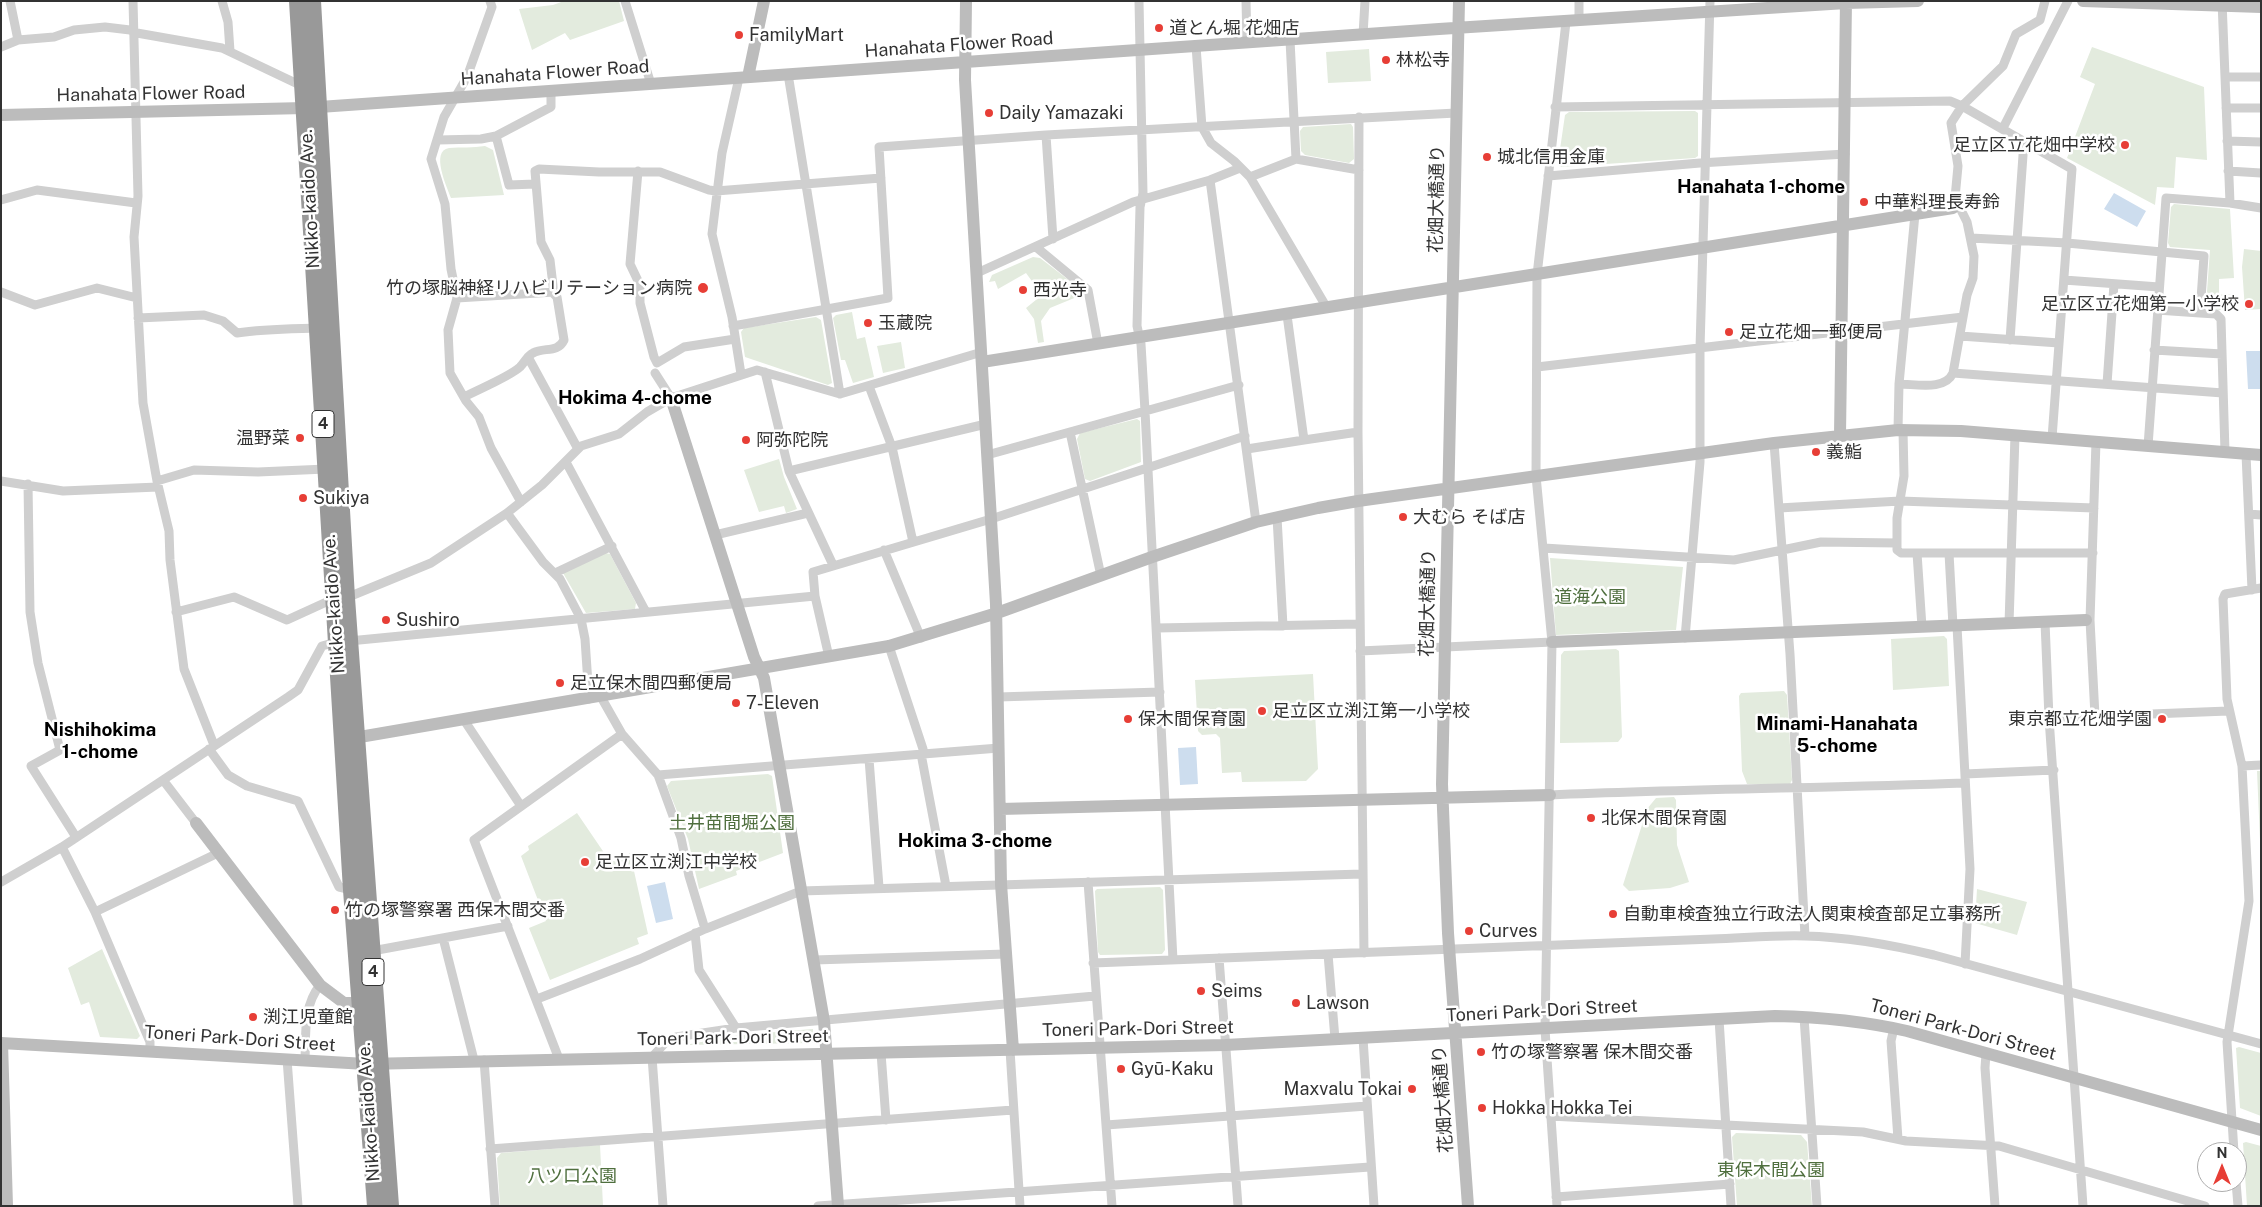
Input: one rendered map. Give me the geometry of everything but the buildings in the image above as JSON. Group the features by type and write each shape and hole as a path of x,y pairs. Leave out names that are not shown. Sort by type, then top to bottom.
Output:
{"highway":[{"name":"Nikko-kaido Ave.","path":"298,1 304,87 312,107 342,642 372,951 376,1206"},
{"name":"Nikko-kaido Ave.","path":"312,1 312,107 318,328 326,468 340,598"},
{"name":"Nikko-kaido Ave.","path":"350,739 352,890 361,1003 373,1063 390,1206"}],"street":[{"path":"10,1 18,40"},
{"path":"133,1 134,112 138,196 134,237 143,403 157,484 169,531 176,612 184,669 212,747 228,775 247,786 298,801 340,887 352,890"},
{"path":"222,1 228,22 230,51"},
{"path":"490,1 492,8 467,76 444,118 431,158 445,204 451,269 457,298 448,330 447,351 450,372 464,397 479,417 491,448 521,502"},
{"path":"625,1 652,84"},
{"path":"741,374 733,326 712,234 722,153 764,1"},
{"path":"966,1 964,62 997,613 1001,884 1011,1005 1013,1110 1020,1206"},
{"path":"1139,1 1142,199 1137,326 1145,411 1173,960"},
{"path":"1246,1 1247,43"},
{"path":"1363,35 1365,1"},
{"name":"花畑大橋通り","path":"1459,1 1444,646 1443,797 1449,949 1468,1206"},
{"path":"1579,1 1572,22 1555,107 1537,275 1536,476 1552,642 1545,1029 1557,1201 1730,1184"},
{"name":"Hanahata Flower Road","path":"1,114 312,107 1458,28 1572,22 1710,7 1918,1"},
{"path":"1899,384 1942,384 1951,378 1968,286 1972,278 1974,256 1967,222 1956,208 1958,166 1951,123 1955,114 1962,106 2002,66 2016,34 2040,20 2045,1"},
{"path":"2003,128 2068,1"},
{"path":"2083,1 2222,3 2261,7"},
{"path":"1840,435 1846,2"},
{"path":"2222,3 2230,202"},
{"path":"1685,638 1699,454 1706,104 1710,7"},
{"path":"1,47 18,40 54,37 74,30 105,27 222,48 304,87"},
{"path":"1290,40 1296,159"},
{"path":"1196,46 1202,127 1211,143 1234,161 1250,178 1327,308"},
{"path":"788,74 840,394"},
{"path":"2225,77 2261,77"},
{"path":"438,140 481,140 496,136 551,107 551,90"},
{"path":"1555,107 1950,101 2003,128 2072,169 2052,438"},
{"path":"2226,108 2261,108"},
{"path":"733,326 888,298 879,147 1046,135 1456,112"},
{"path":"1359,117 1358,501 1364,953"},
{"path":"1046,135 1053,239"},
{"path":"496,136 509,185 536,184"},
{"path":"2010,340 2024,141"},
{"path":"2227,141 2261,142"},
{"path":"1548,176 1705,162 1845,154"},
{"path":"1250,178 1296,159 1359,170"},
{"path":"977,273 1142,199 1210,180 1240,168"},
{"path":"464,397 519,367 528,357 538,351 556,348 564,340 557,297 554,292 550,260 541,242 535,171 539,169 599,172 660,172 716,191 881,178"},
{"path":"638,171 630,264 640,285 640,303 657,363 684,347 735,339"},
{"path":"2228,171 2261,173"},
{"path":"1210,180 1256,522"},
{"path":"1,200 37,190 136,203"},
{"path":"2148,446 2166,198 2230,202 2261,208"},
{"path":"176,612 234,598 287,620 431,563 507,513 586,443 619,434 647,412 671,398 757,370 840,394 982,357 1098,344 1229,324 1956,208"},
{"path":"1915,214 1899,384 1904,476 1900,501 1897,550 1901,553 2093,553"},
{"path":"1971,238 2067,243 2204,256 2200,313"},
{"path":"1036,247 1088,290 1098,344"},
{"path":"2064,280 2159,288"},
{"path":"2107,384 2114,284"},
{"path":"1,292 35,305 97,288 137,298"},
{"path":"457,298 554,292"},
{"path":"2157,310 2216,314 2221,319 2225,452"},
{"path":"138,318 204,315 223,321 237,333 264,328 272,330 318,328"},
{"path":"1287,315 1304,440"},
{"path":"1538,367 1963,317"},
{"path":"1960,336 2059,343"},
{"path":"2154,350 2222,354"},
{"path":"528,357 578,449"},
{"path":"765,372 789,471 833,565"},
{"path":"1953,372 2223,393"},
{"path":"655,373 671,398 737,605 759,669 764,678 824,1021 838,1205"},
{"path":"988,455 1239,385"},
{"path":"869,386 892,447 913,542"},
{"path":"789,471 986,424"},
{"path":"350,739 889,646 921,638 997,613 1256,522 1358,501 1774,443 1901,430 1961,431 2261,455"},
{"path":"1070,432 1101,576"},
{"path":"1247,450 1358,432"},
{"path":"2009,624 2015,435"},
{"path":"829,657 814,596 813,572 991,518 1147,466 1245,436"},
{"path":"2095,716 2088,620 2093,553 2096,442"},
{"path":"1774,443 1788,633 1805,936"},
{"path":"2233,1142 2227,1042 2248,901 2242,766 2228,711 2223,599 2225,594 2256,589 2246,454"},
{"path":"566,462 646,612"},
{"path":"1,481 63,491 157,484 194,470 258,472 326,468"},
{"path":"28,484 30,612 38,663 60,750 31,766 76,837"},
{"path":"1779,508 1900,501 2094,508"},
{"path":"507,513 543,562 555,572 581,619 595,698 622,734 658,776 682,838 689,876 705,929"},
{"path":"715,535 808,513"},
{"path":"2249,514 2261,515"},
{"path":"1277,517 1282,626"},
{"path":"1544,548 1734,560 1821,542 1897,542"},
{"path":"555,572 612,546"},
{"path":"884,550 921,638"},
{"path":"1916,553 1922,627"},
{"path":"1949,553 1970,869 1965,964"},
{"path":"1,882 62,847 298,690 322,646 342,642 814,596"},
{"path":"1360,651 2088,620"},
{"path":"2045,622 2049,718 2083,1206"},
{"path":"1157,628 1359,624"},
{"path":"889,646 924,754 922,759 946,886"},
{"path":"998,697 1160,692"},
{"path":"2049,718 2228,711"},
{"path":"464,720 522,806"},
{"path":"559,1059 474,840 622,734"},
{"path":"658,776 999,748"},
{"path":"869,759 879,888"},
{"path":"2242,766 2261,765"},
{"path":"1000,809 1657,791 1797,790 2054,770"},
{"path":"163,780 320,984 344,1003 361,1003"},
{"path":"62,847 95,912 150,1042 150,1050"},
{"path":"95,912 218,853"},
{"path":"537,999 640,959 705,929 800,891 1362,874"},
{"path":"1088,882 1112,1206"},
{"path":"372,951 508,926"},
{"path":"696,933 699,970 736,1028"},
{"path":"1093,963 1805,936 1883,944 1965,964 2261,1044"},
{"path":"442,938 479,1060 495,1206"},
{"path":"814,960 1006,954"},
{"path":"1328,954 1335,1039"},
{"path":"1219,958 1238,1206"},
{"path":"305,1061 308,1011 315,991 320,984"},
{"path":"663,1206 652,1057 666,1042 676,1037 736,1028 1011,1005 1095,996"},
{"path":"1804,1017 1817,1206"},
{"name":"Toneri Park-Dori Street","path":"2,1043 150,1050 305,1061 373,1063 1225,1045 1804,1017 1849,1020 1894,1028 2261,1130"},
{"path":"1719,1020 1731,1206"},
{"path":"1894,1028 1890,1041 1898,1139"},
{"path":"1363,1038 1374,1206"},
{"path":"2,1043 5,1205"},
{"path":"881,1053 886,1120"},
{"path":"1986,1053 1995,1206"},
{"path":"287,1059 298,1206"},
{"path":"1106,1125 1367,1106"},
{"path":"490,1149 1013,1110"},
{"path":"1550,1116 1863,1132 1898,1139 1991,1146 2205,1206"},
{"path":"818,1206 1370,1167"},
{"path":"2237,1192 2238,1206"}],"green space":[{"path":"564,1 619,1 624,21 570,40 565,33 532,50 519,9 553,5"},
{"path":"2092,47 2204,87 2207,160 2176,157 2174,188 2157,187 2155,205 2067,158 2095,84 2080,77"},
{"path":"1369,49 1371,81 1328,83 1326,52"},
{"path":"1695,111 1698,113 1698,156 1695,158 1561,167 1558,163 1565,115 1569,112"},
{"path":"1351,124 1353,127 1354,159 1349,163 1305,155 1301,151 1300,131 1303,127"},
{"path":"485,146 493,150 504,195 451,198 441,170 440,162 443,151 449,148"},
{"path":"2174,204 2230,209 2234,278 2219,279 2219,294 2235,295 2235,311 2209,309 2206,305 2210,250 2170,247 2168,243 2171,207"},
{"path":"2244,249 2261,251 2261,309 2245,310 2242,267"},
{"path":"1033,257 1040,258 1083,291 1084,294 1050,308 1041,321 1044,342 1038,343 1034,319 1026,308 1042,295 1026,273 998,289 995,281 989,282 992,275"},
{"path":"852,312 857,339 865,337 874,377 853,383 845,360 841,360 833,318 836,315"},
{"path":"816,317 821,320 832,383 828,385 745,357 741,332 744,328"},
{"path":"901,342 905,368 883,373 877,346"},
{"path":"1137,419 1140,421 1141,462 1090,481 1085,479 1077,439 1080,433"},
{"path":"779,459 797,509 786,513 784,506 759,512 744,470"},
{"path":"606,553 610,554 636,603 635,609 586,613 563,573"},
{"name":"道海公園","path":"1550,558 1683,567 1676,630 1556,635"},
{"path":"1944,636 1947,639 1949,686 1893,690 1891,639"},
{"path":"1616,649 1619,651 1622,737 1618,742 1560,743 1561,655 1564,651"},
{"path":"1313,674 1318,769 1306,781 1242,782 1241,772 1222,773 1220,738 1216,734 1202,735 1198,731 1195,680"},
{"path":"1784,691 1787,695 1792,780 1790,784 1747,784 1742,771 1739,696 1741,693"},
{"path":"2257,771 2261,771 2261,840 2260,840"},
{"name":"土井苗間堀公園","path":"768,774 772,776 783,853 736,871 737,875 699,889 688,839 667,786 671,781"},
{"path":"1674,797 1676,800 1677,845 1689,882 1670,888 1629,891 1623,885 1647,809 1656,798"},
{"path":"577,813 609,860 617,862 630,853 648,934 637,938 639,944 550,980 529,928 546,921 521,856 529,850 528,846"},
{"path":"1160,887 1163,890 1165,950 1162,954 1100,955 1098,952 1095,891 1097,889"},
{"path":"1977,889 2027,902 2017,935 1975,923"},
{"path":"102,949 140,1036 137,1039 100,1037 89,1002 81,1005 68,968"},
{"path":"813,1029 813,1043 685,1045 739,1035"},
{"path":"2239,1047 2261,1053 2261,1116 2240,1108 2236,1048"},
{"name":"東保木間公園","path":"1736,1133 1801,1135 1807,1142 1812,1206 1737,1206 1732,1137"},
{"path":"2247,1142 2261,1146 2261,1206 2247,1206"},
{"name":"八ツ口公園","path":"600,1145 603,1206 500,1206 497,1158 501,1153"}],"water":[{"path":"2114,193 2146,211 2137,227 2104,209"},
{"path":"2246,351 2261,351 2261,389 2248,389"},
{"path":"1196,747 1198,784 1180,785 1178,748"},
{"path":"665,882 673,919 656,923 647,886"}],"place":[{"name":"道とん堀 花畑店","path":"1159,28"},
{"name":"FamilyMart","path":"739,35"},
{"name":"林松寺","path":"1386,60"},
{"name":"Daily Yamazaki","path":"989,113"},
{"name":"足立区立花畑中学校","path":"2125,145"},
{"name":"城北信用金庫","path":"1487,157"},
{"name":"中華料理長寿鈴","path":"1864,202"},
{"name":"竹の塚脳神経リハビリテーション病院","path":"703,288"},
{"name":"西光寺","path":"1023,290"},
{"name":"足立区立花畑第一小学校","path":"2249,304"},
{"name":"玉蔵院","path":"868,323"},
{"name":"足立花畑一郵便局","path":"1729,332"},
{"name":"温野菜","path":"300,438"},
{"name":"阿弥陀院","path":"746,440"},
{"name":"義鮨","path":"1816,452"},
{"name":"Sukiya","path":"303,498"},
{"name":"大むら そば店","path":"1403,517"},
{"name":"Sushiro","path":"386,620"},
{"name":"足立保木間四郵便局","path":"560,683"},
{"name":"7-Eleven","path":"736,703"},
{"name":"足立区立渕江第一小学校","path":"1262,711"},
{"name":"保木間保育園","path":"1128,719"},
{"name":"東京都立花畑学園","path":"2162,719"},
{"name":"北保木間保育園","path":"1591,818"},
{"name":"足立区立渕江中学校","path":"585,862"},
{"name":"竹の塚警察署 西保木間交番","path":"335,910"},
{"name":"自動車検査独立行政法人関東検査部足立事務所","path":"1613,914"},
{"name":"Curves","path":"1469,931"},
{"name":"Seims","path":"1201,991"},
{"name":"Lawson","path":"1296,1003"},
{"name":"渕江児童館","path":"253,1017"},
{"name":"竹の塚警察署 保木間交番","path":"1481,1052"},
{"name":"Gyū-Kaku","path":"1121,1069"},
{"name":"Maxvalu Tokai","path":"1412,1089"},
{"name":"Hokka Hokka Tei","path":"1482,1108"}],"district":[{"name":"Hanahata 1-chome","path":"1761,187"},
{"name":"Hokima 4-chome","path":"635,398"},
{"name":"Minami-Hanahata 5-chome","path":"1837,735"},
{"name":"Nishihokima 1-chome","path":"100,741"},
{"name":"Hokima 3-chome","path":"975,841"}]}
